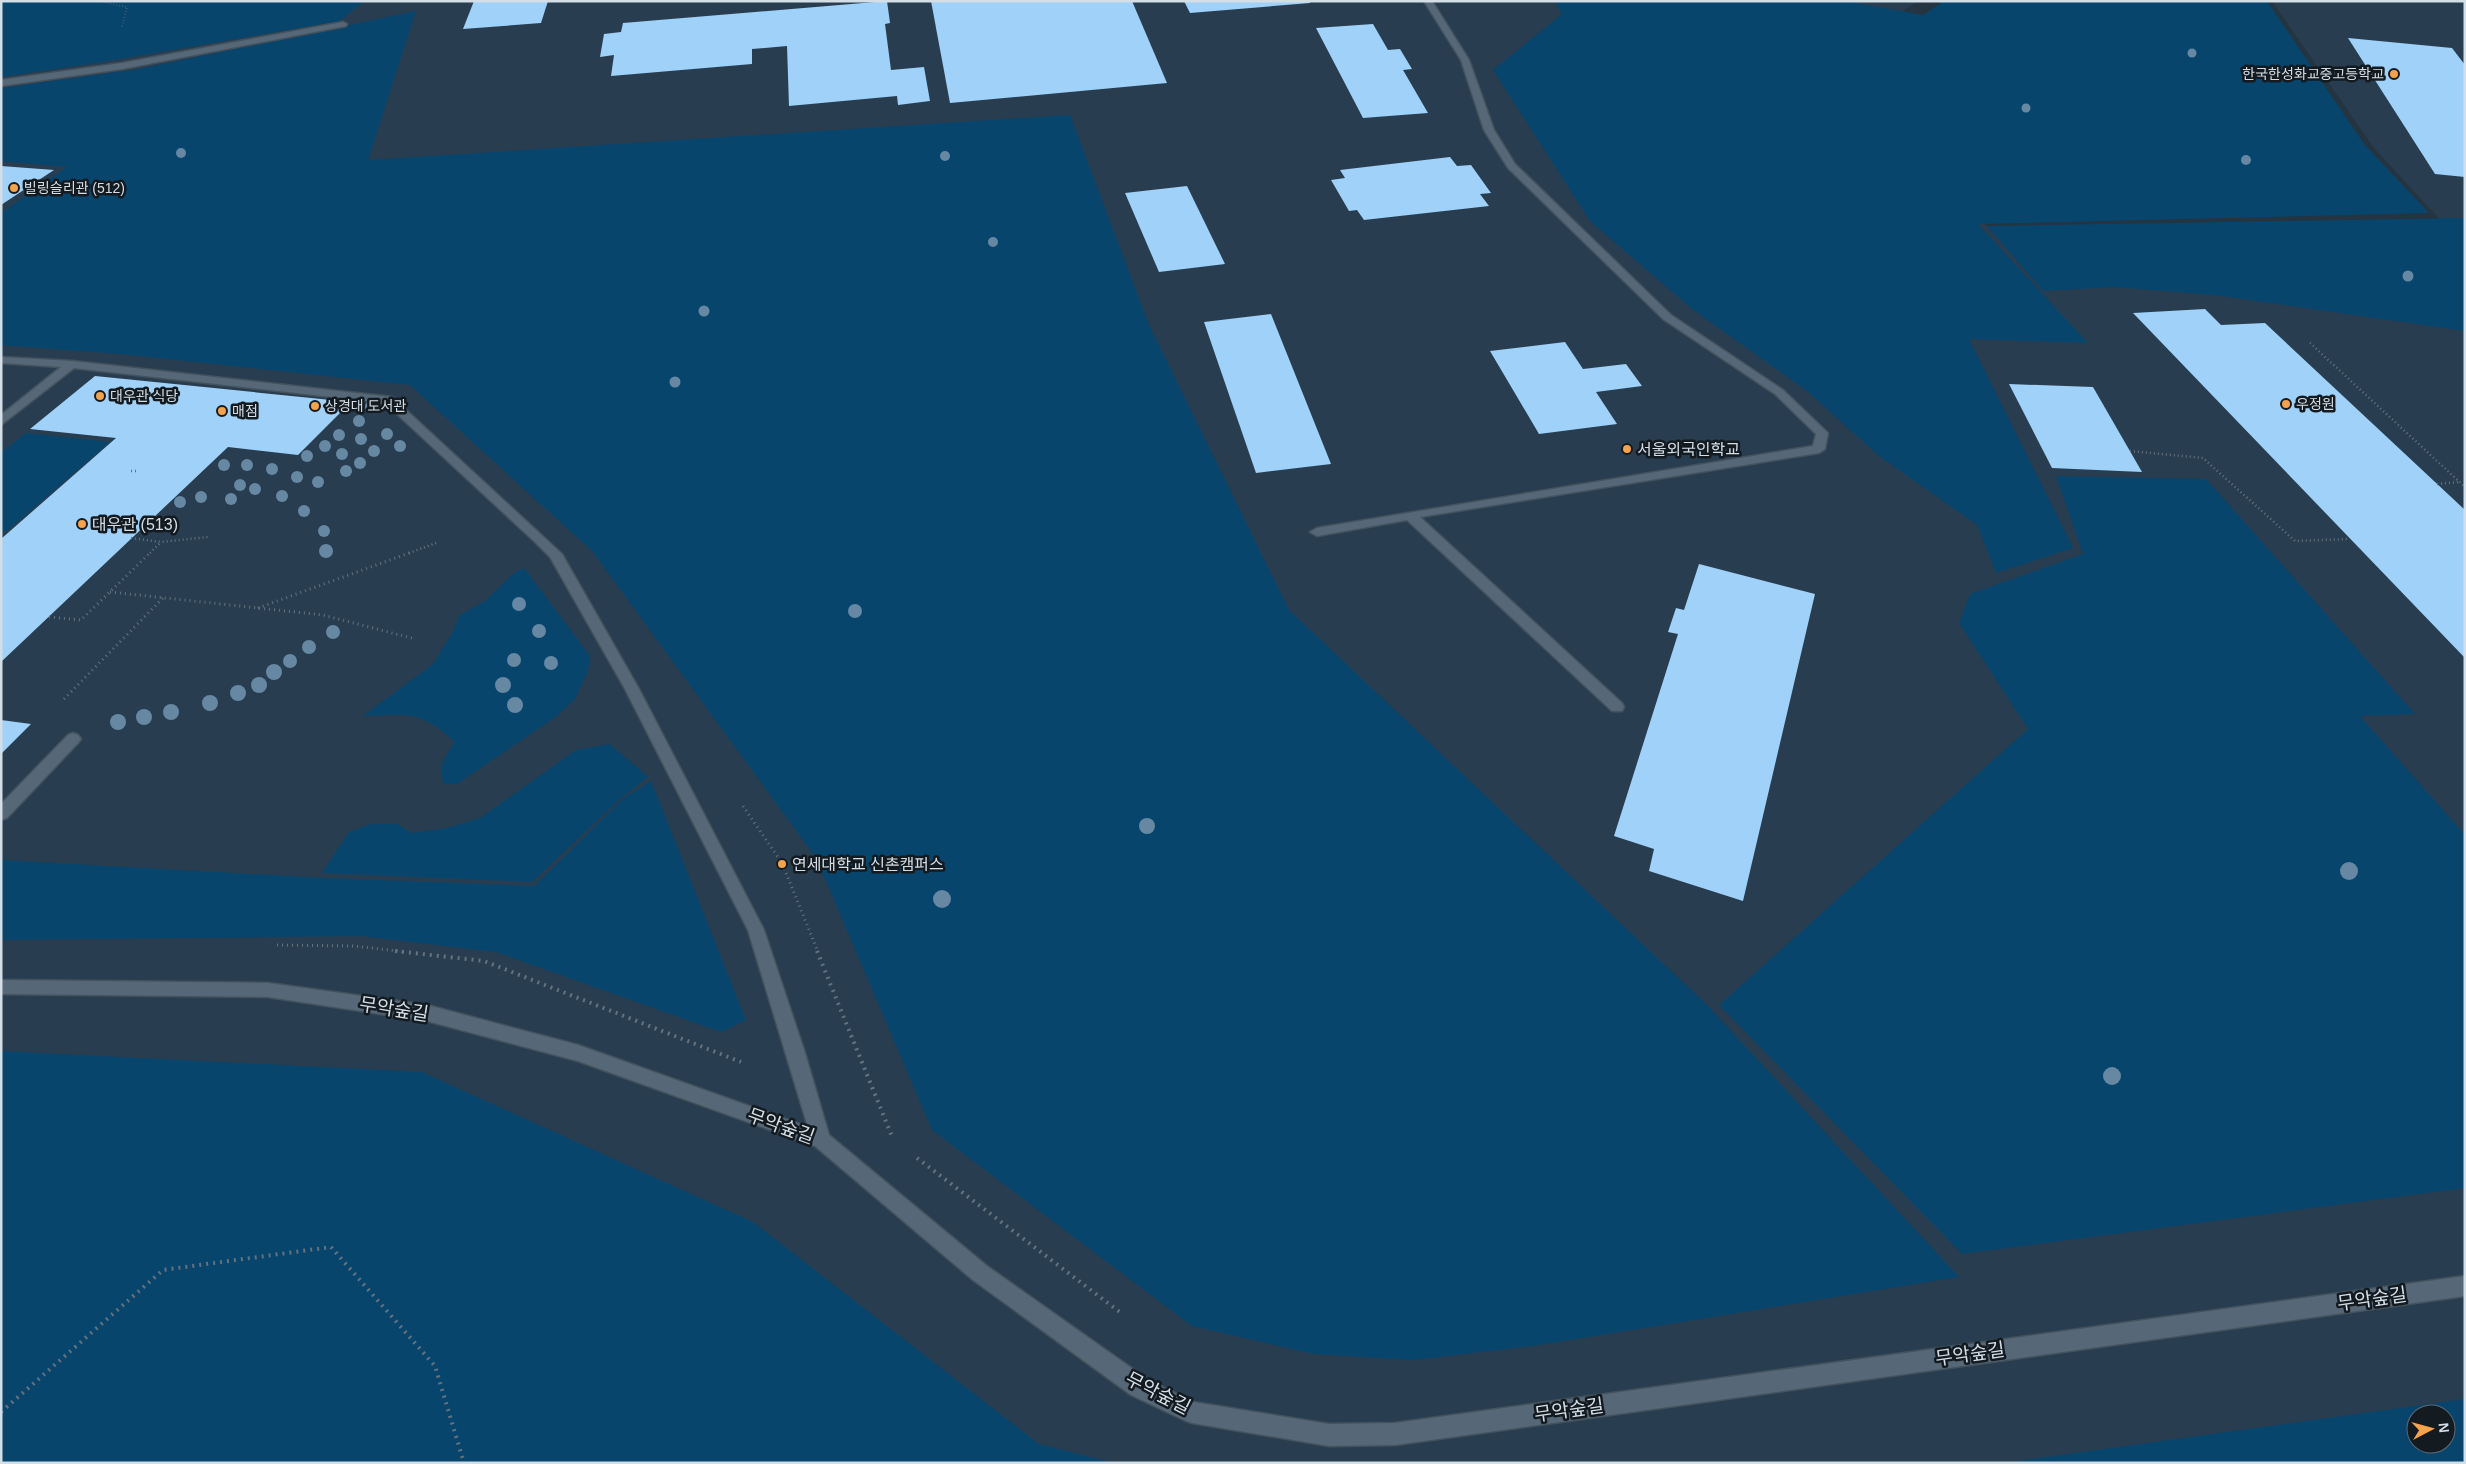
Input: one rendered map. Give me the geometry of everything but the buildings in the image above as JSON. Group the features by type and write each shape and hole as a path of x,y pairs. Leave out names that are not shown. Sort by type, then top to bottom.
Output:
{"lane":[{"path":"1317,532 1410,515 1819,449 1822,433 1779,392 1667,317 1511,166 1489,130 1464,60 1428,1"},
{"path":"1,83 122,66 343,24"},
{"path":"1,360 72,364 388,400 555,554 632,689 756,930 796,1053 821,1140"},
{"path":"1,421 72,364"},
{"path":"1410,515 1617,707"},
{"path":"1,814 73,739"},
{"name":"무악숲길","path":"1,987 268,990 427,1013 578,1053 821,1140 980,1274 1139,1387 1192,1412 1329,1435 1395,1434 2465,1286"}],"path":[{"path":"2310,343 2465,487"},
{"path":"2130,451 2203,458 2295,541 2349,538"},
{"path":"131,471 138,471"},
{"path":"2437,484 2460,482"},
{"path":"131,538 161,542 208,537"},
{"path":"49,617 81,620 161,542"},
{"path":"255,609 439,542"},
{"path":"110,592 323,615 415,639"},
{"path":"57,706 163,598"},
{"path":"892,1138 900,1144"},
{"path":"916,1156 1126,1317"},
{"path":"1,1412 163,1270 331,1247 435,1366 464,1463"}],"shaded area":[{"name":"연세대학교 신촌캠퍼스","path":"1,1 1919,1 1781,86 2042,263 2443,223 2374,148 2272,1 2465,1 2465,1463 1,1463"},
{"path":"1,1 364,1 340,21 102,62 1,77"},
{"path":"1555,1 1845,1 1923,15 1944,1 2267,1 2364,144 2429,213 1978,224 2088,343 1969,339 2073,548 1996,573 1977,525 1879,456 1807,391 1692,309 1590,221 1493,70 1562,14"},
{"path":"416,11 368,160 1070,115 1149,325 1289,610 1706,1004 1959,1277 1533,1346 1414,1360 1314,1354 1192,1326 932,1130 816,858 592,551 410,385 121,354 1,345 1,213 67,167 1,161 1,88 139,69"},
{"path":"2465,218 2465,331 2214,295 2115,287 2043,291 1987,226"},
{"path":"26,433 110,442 7,531 1,531 1,453"},
{"path":"2056,476 2206,479 2415,714 2360,716 2465,835 2465,1188 1962,1254 1719,1005 2028,729 1959,623 1970,594 2083,554"},
{"path":"524,568 590,656 588,671 575,699 557,716 457,784 445,784 441,768 445,757 455,742 442,731 432,724 413,716 363,716 433,664 452,633 460,615 485,601 514,573"},
{"path":"610,744 648,777 620,799 532,882 322,873 349,832 371,824 397,824 412,833 447,828 480,818 576,750"},
{"path":"651,781 746,1020 721,1032 496,952 361,936 1,940 1,860 324,878 534,886 624,798"},
{"path":"1,1051 422,1072 753,1222 1039,1444 1114,1463 1,1463"},
{"path":"2465,1399 2465,1463 2004,1463 2406,1407 2406,1454 2456,1454 2456,1404 2429,1404"}],"place":[{"name":"한국한성화교중고등학교","path":"2394,74"},
{"name":"빌링슬리관 (512)","path":"14,188"},
{"name":"대우관 식당","path":"100,396"},
{"name":"우정원","path":"2286,404"},
{"name":"상경대 도서관","path":"315,406"},
{"name":"매점","path":"222,411"},
{"name":"서울외국인학교","path":"1627,449"},
{"name":"대우관 (513)","path":"82,524"},
{"name":"연세대학교 신촌캠퍼스","path":"782,864"}]}
